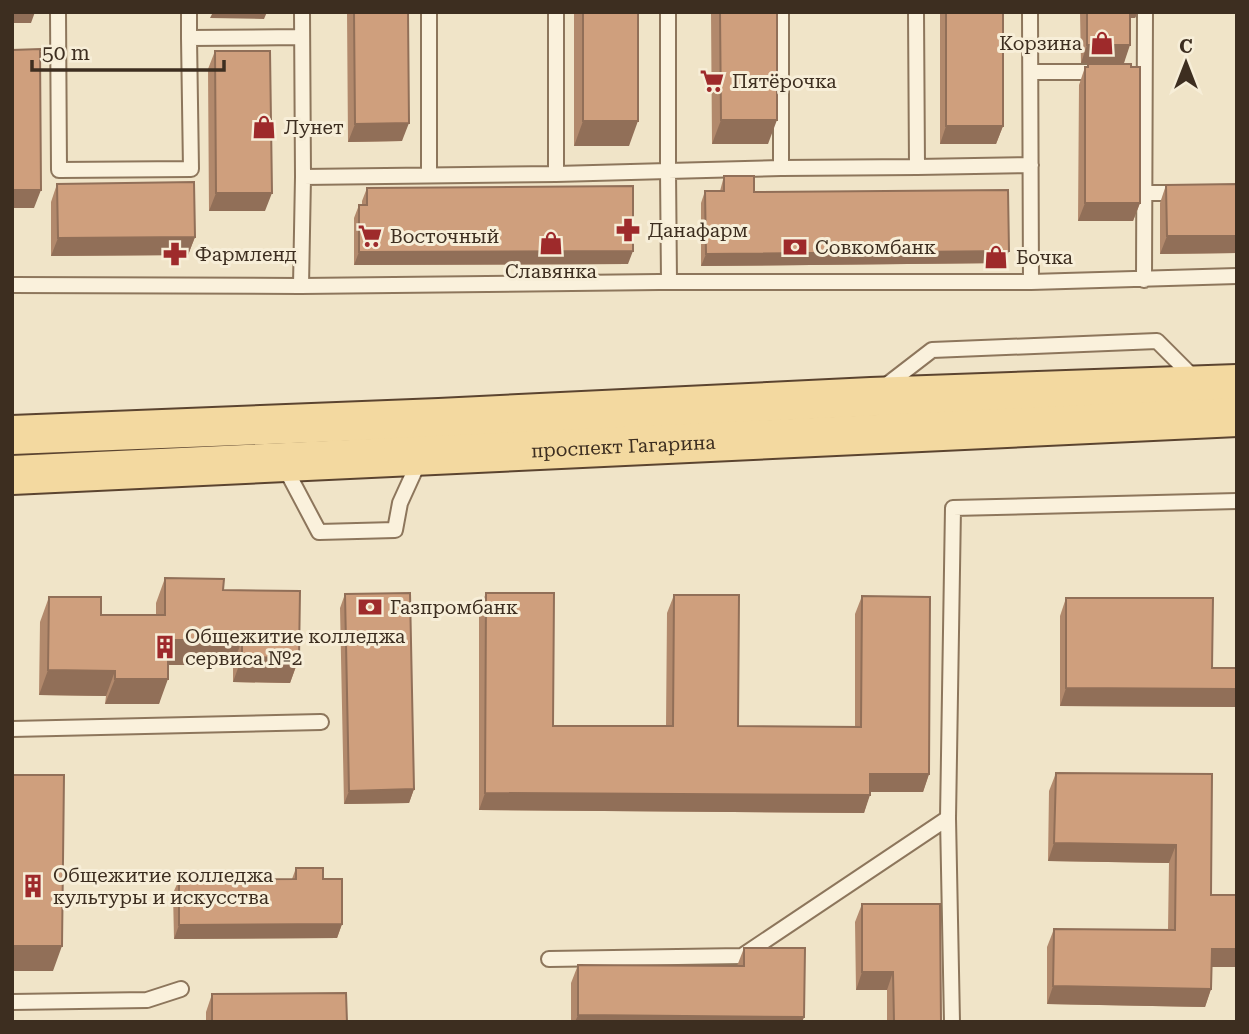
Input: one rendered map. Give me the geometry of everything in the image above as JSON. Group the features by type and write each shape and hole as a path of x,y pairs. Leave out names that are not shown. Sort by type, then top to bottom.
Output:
{"main road":[{"name":"проспект Гагарина","path":"12,435 871,397 1219,385"},
{"name":"проспект Гагарина","path":"12,475 1237,417"}],"lane":[{"path":"58,12 59,170 191,169 190,12"},
{"path":"301,286 302,12"},
{"path":"429,12 429,175"},
{"path":"556,12 556,174"},
{"path":"667,12 669,282"},
{"path":"781,12 781,168"},
{"path":"916,12 917,167"},
{"path":"1030,12 1031,282"},
{"path":"1144,280 1144,193 1132,73 1145,12"},
{"path":"190,38 302,37"},
{"path":"1031,72 1132,73"},
{"path":"303,177 1031,165"},
{"path":"1144,193 1197,193"},
{"path":"12,285 1031,282 1237,276"},
{"path":"283,463 319,532 396,530 400,503 422,456"},
{"path":"952,1022 948,818 953,508 1237,501"},
{"path":"12,729 321,722"},
{"path":"549,959 742,956 948,818"},
{"path":"12,1002 146,1000 181,989"}],"building":[{"path":"354,12 408,12 409,123 355,124"},
{"path":"583,12 638,12 638,121 583,121"},
{"path":"720,12 777,12 777,120 721,120"},
{"path":"946,12 1003,12 1003,126 946,126"},
{"path":"1087,12 1130,12 1130,45 1087,45"},
{"path":"40,49 41,190 12,190 12,50"},
{"path":"215,51 270,51 272,193 216,193"},
{"path":"1088,64 1131,64 1131,67 1140,67 1140,203 1085,203 1085,67 1088,67"},
{"path":"724,176 754,176 754,192 1008,190 1009,251 706,254 705,191 724,191"},
{"path":"194,182 195,237 58,238 57,184"},
{"path":"1237,184 1237,236 1167,236 1166,185"},
{"path":"633,186 633,251 359,252 359,205 367,205 367,188"},
{"path":"165,578 224,579 223,590 300,591 299,658 242,657 242,640 168,640 168,679 115,679 115,671 48,670 49,597 101,597 101,615 165,615"},
{"path":"410,593 414,789 349,791 345,594"},
{"path":"486,593 554,593 553,726 673,726 674,595 739,595 738,726 861,727 862,596 930,597 929,774 870,774 870,795 485,793"},
{"path":"1066,598 1213,598 1212,668 1237,668 1237,689 1066,688"},
{"path":"1056,773 1212,774 1211,895 1237,895 1237,949 1212,949 1211,989 1053,986 1054,929 1175,930 1176,845 1054,843"},
{"name":"Общежитие колледжа культуры и искусства","path":"12,775 64,775 62,946 12,946"},
{"path":"296,868 323,868 323,879 342,879 342,924 179,925 179,880 296,879"},
{"path":"862,904 940,904 941,1022 894,1022 893,972 862,972"},
{"path":"744,948 805,948 804,1017 578,1015 578,965 744,966"},
{"path":"346,993 347,1022 212,1022 212,994"}],"place":[{"name":"Корзина","path":"1102,43"},
{"name":"Пятёрочка","path":"712,81"},
{"name":"Лунет","path":"264,127"},
{"name":"Данафарм","path":"628,230"},
{"name":"Восточный","path":"370,236"},
{"name":"Славянка","path":"551,243"},
{"name":"Совкомбанк","path":"795,247"},
{"name":"Фармленд","path":"175,254"},
{"name":"Бочка","path":"996,257"},
{"name":"Газпромбанк","path":"370,607"},
{"name":"Общежитие колледжа сервиса №2","path":"165,647"},
{"name":"Общежитие колледжа культуры и искусства","path":"33,886"}]}
